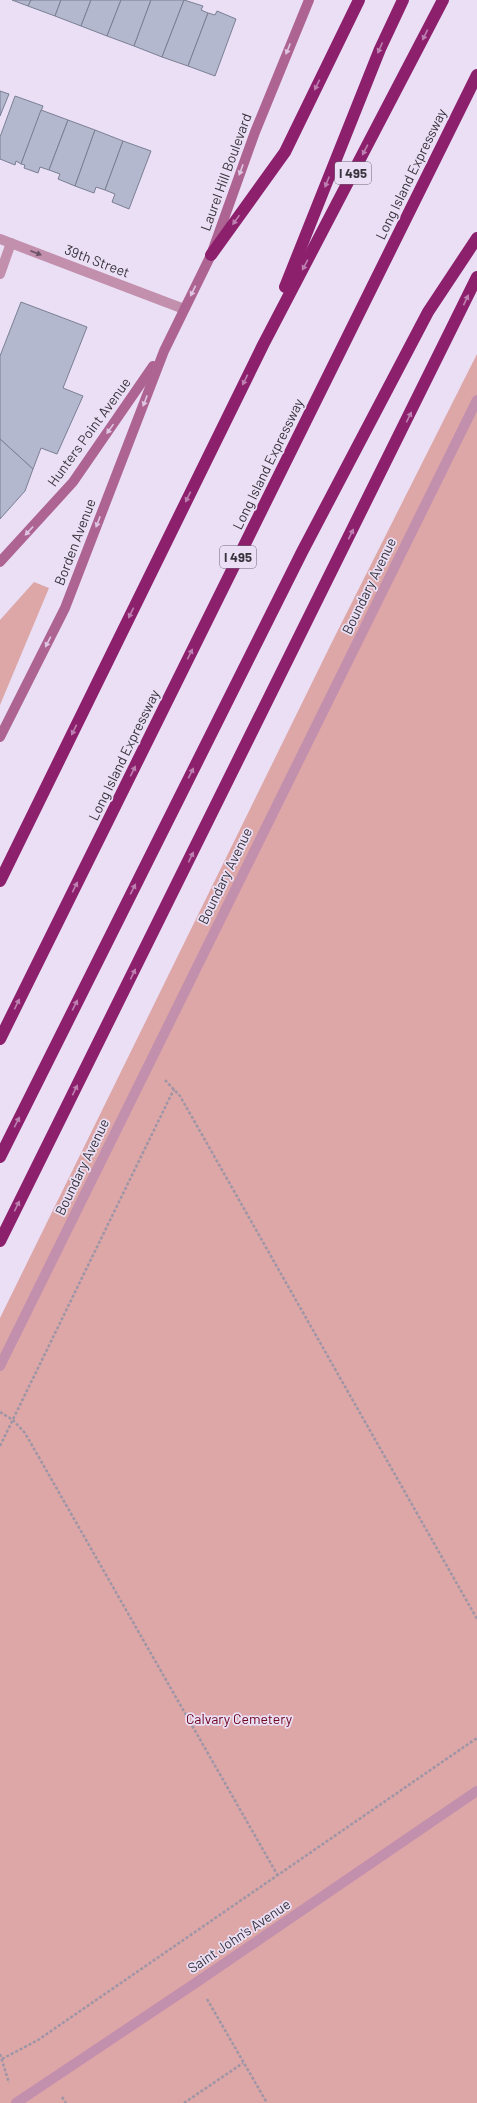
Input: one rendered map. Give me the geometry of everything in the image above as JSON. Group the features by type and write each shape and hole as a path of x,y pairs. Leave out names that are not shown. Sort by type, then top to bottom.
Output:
{"highway":[{"path":"211,255 285,152 359,0"},
{"path":"263,345 380,49 403,0"},
{"name":"I 495","path":"0,881 263,345 443,0"},
{"name":"Long Island Expressway","path":"0,1039 477,75"},
{"path":"0,1157 302,552 428,312 477,238"},
{"path":"0,1241 477,277"}],"main road":[{"name":"Laurel Hill Boulevard","path":"164,351 211,255 255,132 309,0"},
{"name":"Hunters Point Avenue","path":"0,562 73,482 164,351"},
{"name":"Borden Avenue","path":"0,737 65,608 164,351"}],"street":[{"name":"39th Street","path":"0,239 184,310"},
{"path":"0,274 12,243"},
{"name":"Boundary Avenue","path":"0,1366 477,400"},
{"name":"Saint John's Avenue","path":"16,2103 198,1982 477,1791"}],"path":[{"path":"147,1066 174,1089 477,1619"},
{"path":"0,1446 174,1089"},
{"path":"0,1412 13,1420 25,1433 278,1876"},
{"path":"2,2059 38,2040 477,1738"},
{"path":"198,1982 267,2103"},
{"path":"0,2054 10,2088"},
{"path":"184,2103 243,2062"}],"green space":[{"name":"Calvary Cemetery","path":"477,354 477,2103 0,2103 0,1318 333,640"},
{"path":"34,582 49,588 0,705 0,620"}],"building":[{"path":"12,0 31,0 28,6"},
{"path":"31,0 61,0 55,16 28,6"},
{"path":"61,0 91,0 81,26 55,16"},
{"path":"91,0 121,0 107,36 81,26"},
{"path":"121,0 151,0 134,46 107,36"},
{"path":"151,0 184,0 162,57 134,46"},
{"path":"184,0 203,6 201,10 208,13 188,66 162,57"},
{"path":"217,11 236,19 215,76 188,66 208,13 215,15"},
{"path":"0,91 9,94 0,116"},
{"path":"15,96 43,106 21,164 16,161 15,165 0,159 0,137"},
{"path":"41,110 68,120 49,170 40,167 38,173 24,168 25,165 21,164"},
{"path":"68,120 95,130 75,186 58,179 60,174 49,170"},
{"path":"95,130 123,141 105,190 96,187 94,193 75,186"},
{"path":"123,141 151,151 129,209 112,202 115,194 105,190"},
{"path":"21,302 87,327 63,388 83,396 57,454 41,448 33,469 0,439 0,356"},
{"path":"0,439 33,469 25,491 0,519"}]}
